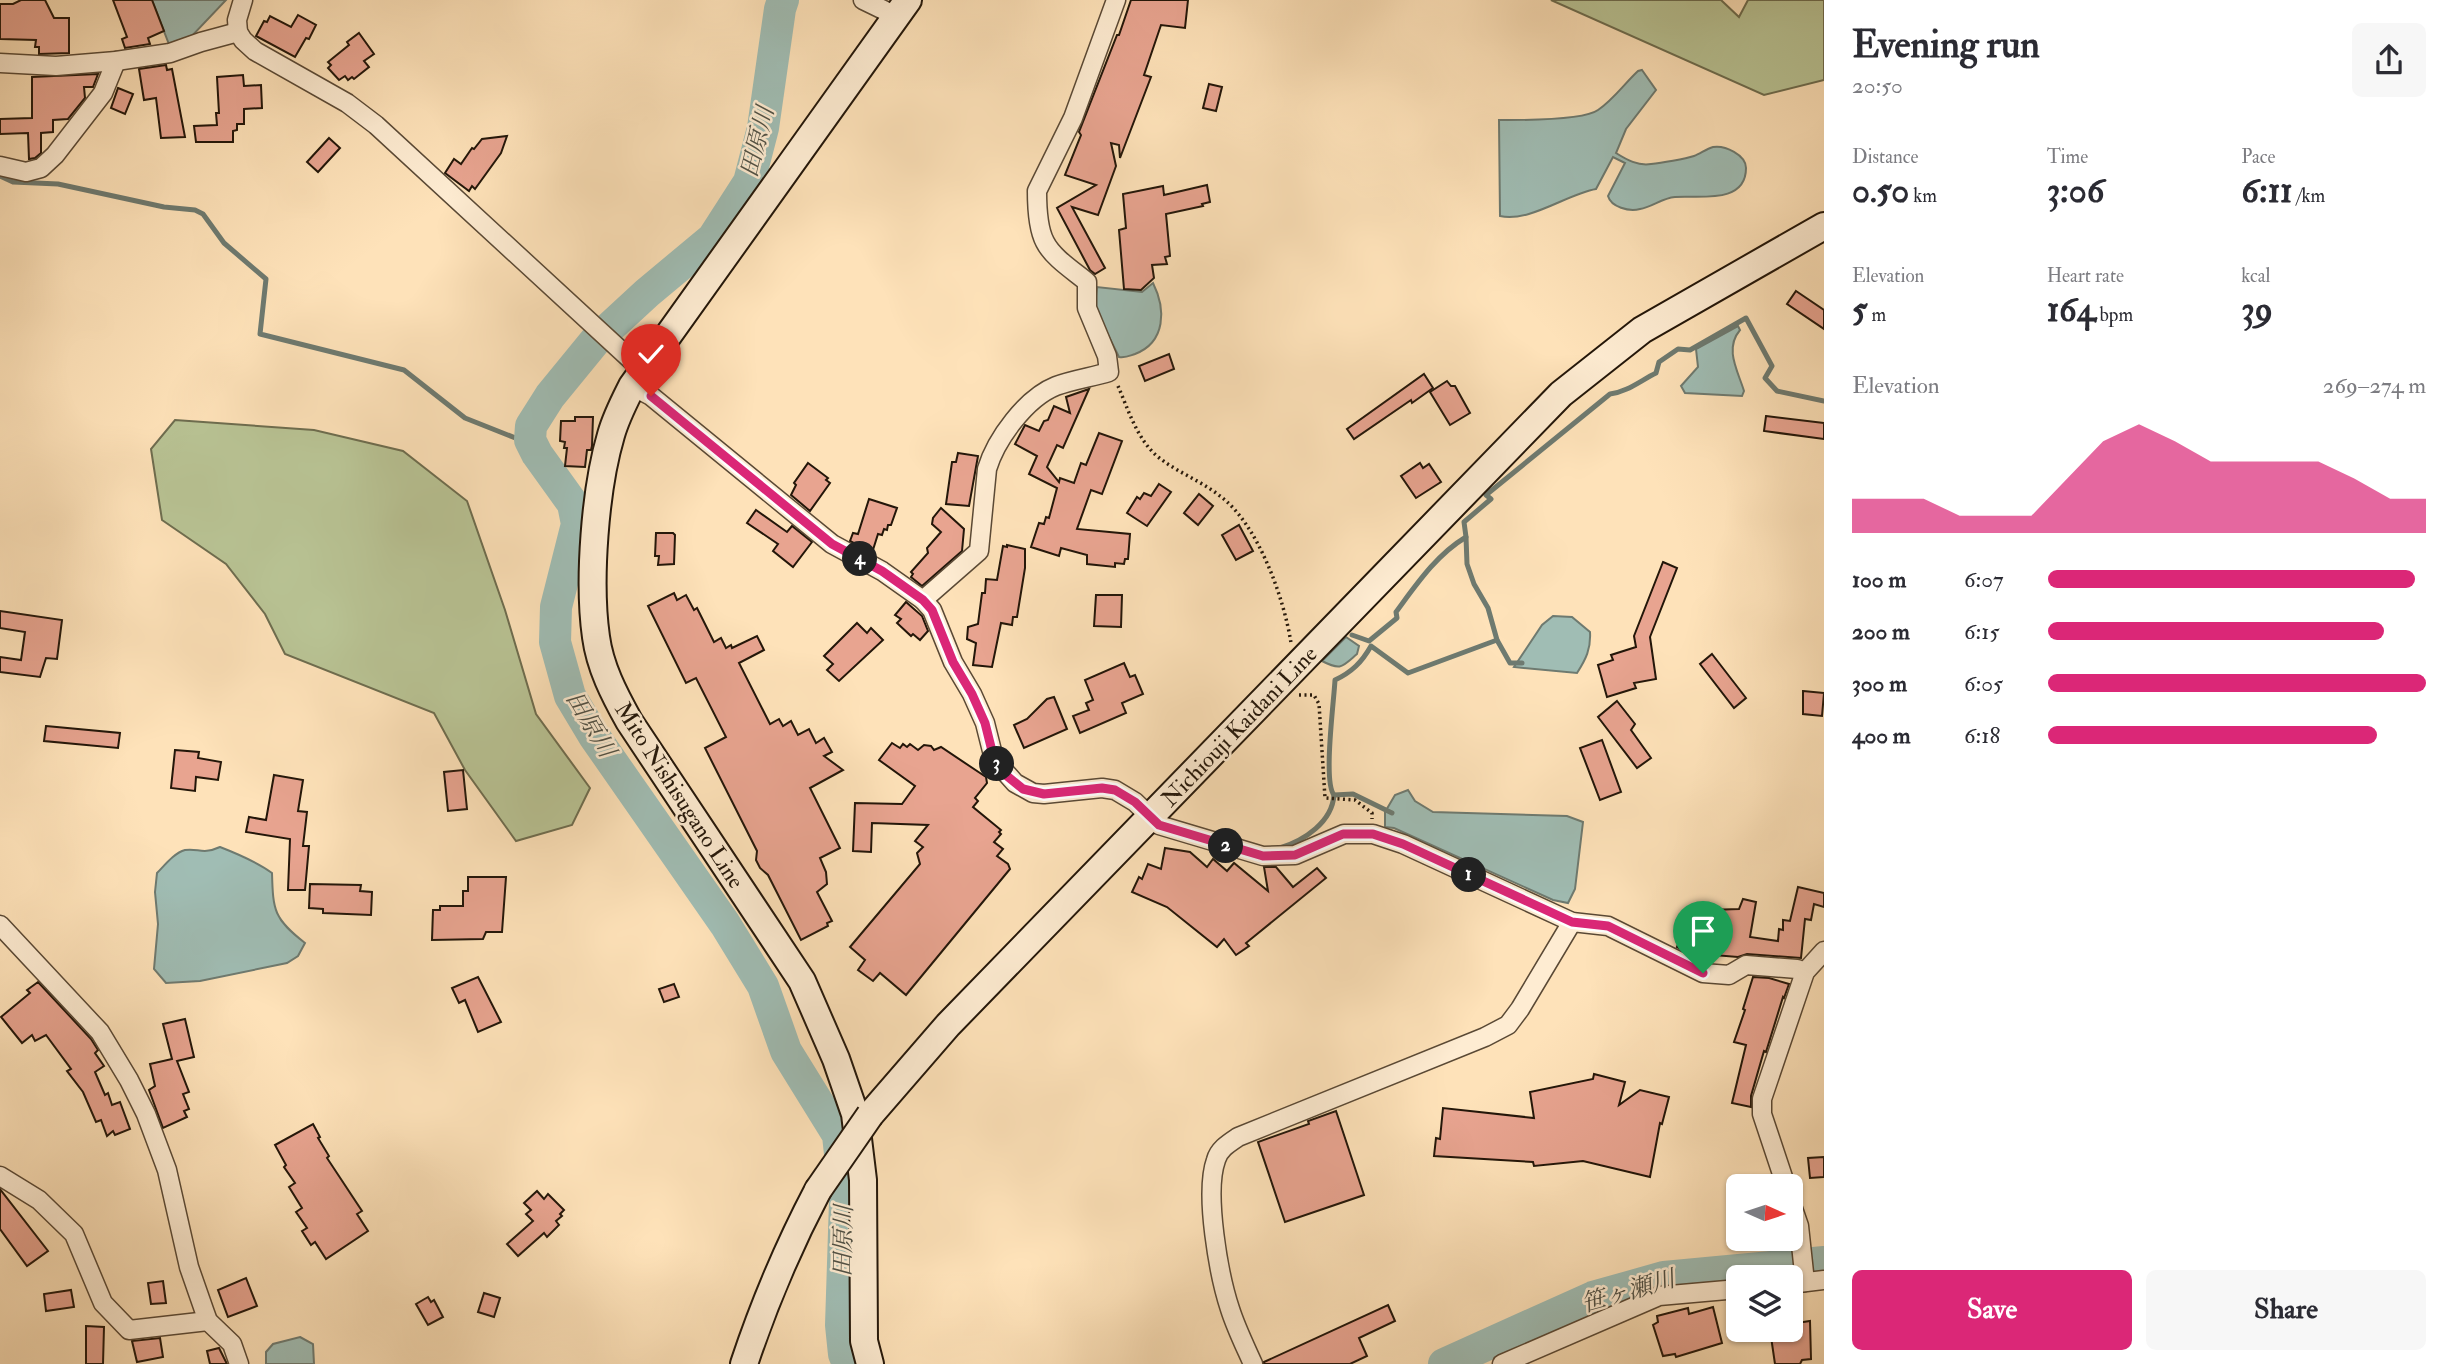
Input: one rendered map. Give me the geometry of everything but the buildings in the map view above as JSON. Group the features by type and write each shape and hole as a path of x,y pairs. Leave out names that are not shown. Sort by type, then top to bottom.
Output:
{"main road":[{"name":"Mito Nishisugano Line","path":"870,1364 864,1341 863,1180 855,1114 836,1059 803,981 629,721 609,684 596,638 593,585 602,478 611,432 637,378 902,8"},
{"name":"Nichiouji Kaidani Line","path":"744,1364 773,1284 818,1191 870,1115 948,1025 1561,394 1642,330 1824,226"}],"street":[{"path":"243,0 237,20 238,32 255,51 347,103 376,125 609,340 651,396 832,544 882,571 923,600 932,610 953,662 972,694 985,723 992,751 1007,776 1023,789 1044,794 1102,788 1115,790 1135,802 1159,825 1263,856 1295,855 1343,834 1373,834 1403,844 1572,922 1608,926 1703,973 1729,975 1746,965 1805,972"},
{"path":"863,0 902,8"},
{"path":"923,600 979,551 990,457 1016,417 1054,387 1109,372 1107,356 1087,308 1087,282 1052,252 1045,242 1037,191 1073,118 1116,0"},
{"path":"0,63 56,66 116,61 170,53 238,32"},
{"path":"0,166 26,172 41,168 55,155 103,93 116,61"},
{"path":"1253,1364 1230,1308 1221,1270 1212,1214 1212,1179 1216,1158 1226,1145 1238,1137 1485,1037 1508,1024 1520,1009 1572,922"},
{"path":"0,925 100,1032 129,1080 146,1114 167,1170 189,1267 208,1321 232,1343 239,1364"},
{"path":"1782,1174 1762,1114 1762,1099 1805,972 1824,951"},
{"path":"0,1175 39,1200 74,1234 103,1303 129,1330 208,1321"},
{"path":"1803,1281 1824,1280"},
{"path":"1502,1364 1659,1296 1726,1290"}],"path":[{"path":"1109,372 1135,425 1155,454 1220,496 1235,510 1254,539 1268,567 1288,624 1295,668"},
{"path":"1269,694 1314,695 1321,712 1325,798 1355,800 1366,807 1372,813 1373,834"}],"green space":[{"path":"1551,0 1721,0 1739,17 1748,0 1824,0 1824,80 1764,95"},
{"path":"175,420 314,430 403,451 467,501 505,610 536,714 590,788 572,825 516,841 465,770 434,713 285,654 265,614 226,564 162,520 151,449"}],"water":[{"path":"152,0 226,0 190,38 170,47"},
{"path":"1642,70 1656,90 1626,129 1616,153 1633,162 1646,164 1690,157 1713,147 1723,148 1739,155 1745,163 1744,180 1738,188 1719,196 1675,197 1636,210 1626,209 1617,206 1608,196 1625,163 1613,157 1596,189 1535,212 1511,217 1500,216 1499,120 1550,119 1590,114 1603,106"},
{"path":"1153,283 1160,303 1161,324 1158,333 1145,349 1119,357 1098,315 1095,304 1097,287 1142,292"},
{"path":"1738,326 1740,330 1735,337 1733,352 1744,391 1742,396 1685,393 1681,386 1698,367 1696,349"},
{"path":"1553,616 1572,617 1590,632 1587,654 1577,673 1514,667 1542,625"},
{"path":"1346,637 1359,646 1357,654 1337,667 1322,661"},
{"path":"1408,790 1415,801 1433,812 1567,816 1583,822 1575,889 1568,903 1553,900 1394,828 1385,827 1385,812 1395,795"},
{"path":"220,847 272,873 277,913 287,927 305,943 298,956 287,963 200,981 166,983 154,969 158,924 155,892 157,873 185,850 209,851"},
{"path":"300,1337 313,1344 314,1364 266,1364 266,1352 273,1344"}],"waterway":[{"name":"田原川","path":"783,0 763,128 749,182 713,238 595,341 550,396 531,426 530,440 573,504 577,524 556,607 555,642 570,696 594,736 725,924 763,986 786,1051 838,1135 845,1201 841,1325 844,1354 848,1364"},
{"path":"0,176 13,182 58,184 164,207 195,210 203,214 224,243 266,279 260,334 404,370 465,418 518,439 530,440"},
{"path":"1352,635 1369,641 1397,618 1396,612 1427,571 1466,537 1464,522 1491,499 1486,495 1610,394 1628,389 1656,373 1659,362 1678,349 1690,350 1746,318 1772,366 1765,378 1777,391 1824,401"},
{"path":"1466,537 1467,564 1474,584 1488,608 1497,640 1510,663 1522,663"},
{"path":"1280,848 1316,829 1332,805 1334,795 1329,774 1329,758 1335,680 1356,666 1371,646 1408,673 1497,640"},
{"path":"1334,795 1353,794 1392,813"},
{"name":"笹ヶ瀬川","path":"1444,1364 1593,1297 1664,1277 1824,1262"}],"route":[{"path":"651,396 832,544 882,571 923,600 932,610 953,662 972,694 998,764 1007,776 1023,789 1044,794 1102,788 1115,790 1135,802 1159,825 1263,856 1295,855 1343,834 1373,834 1403,844 1572,922 1608,926 1703,973"}]}
